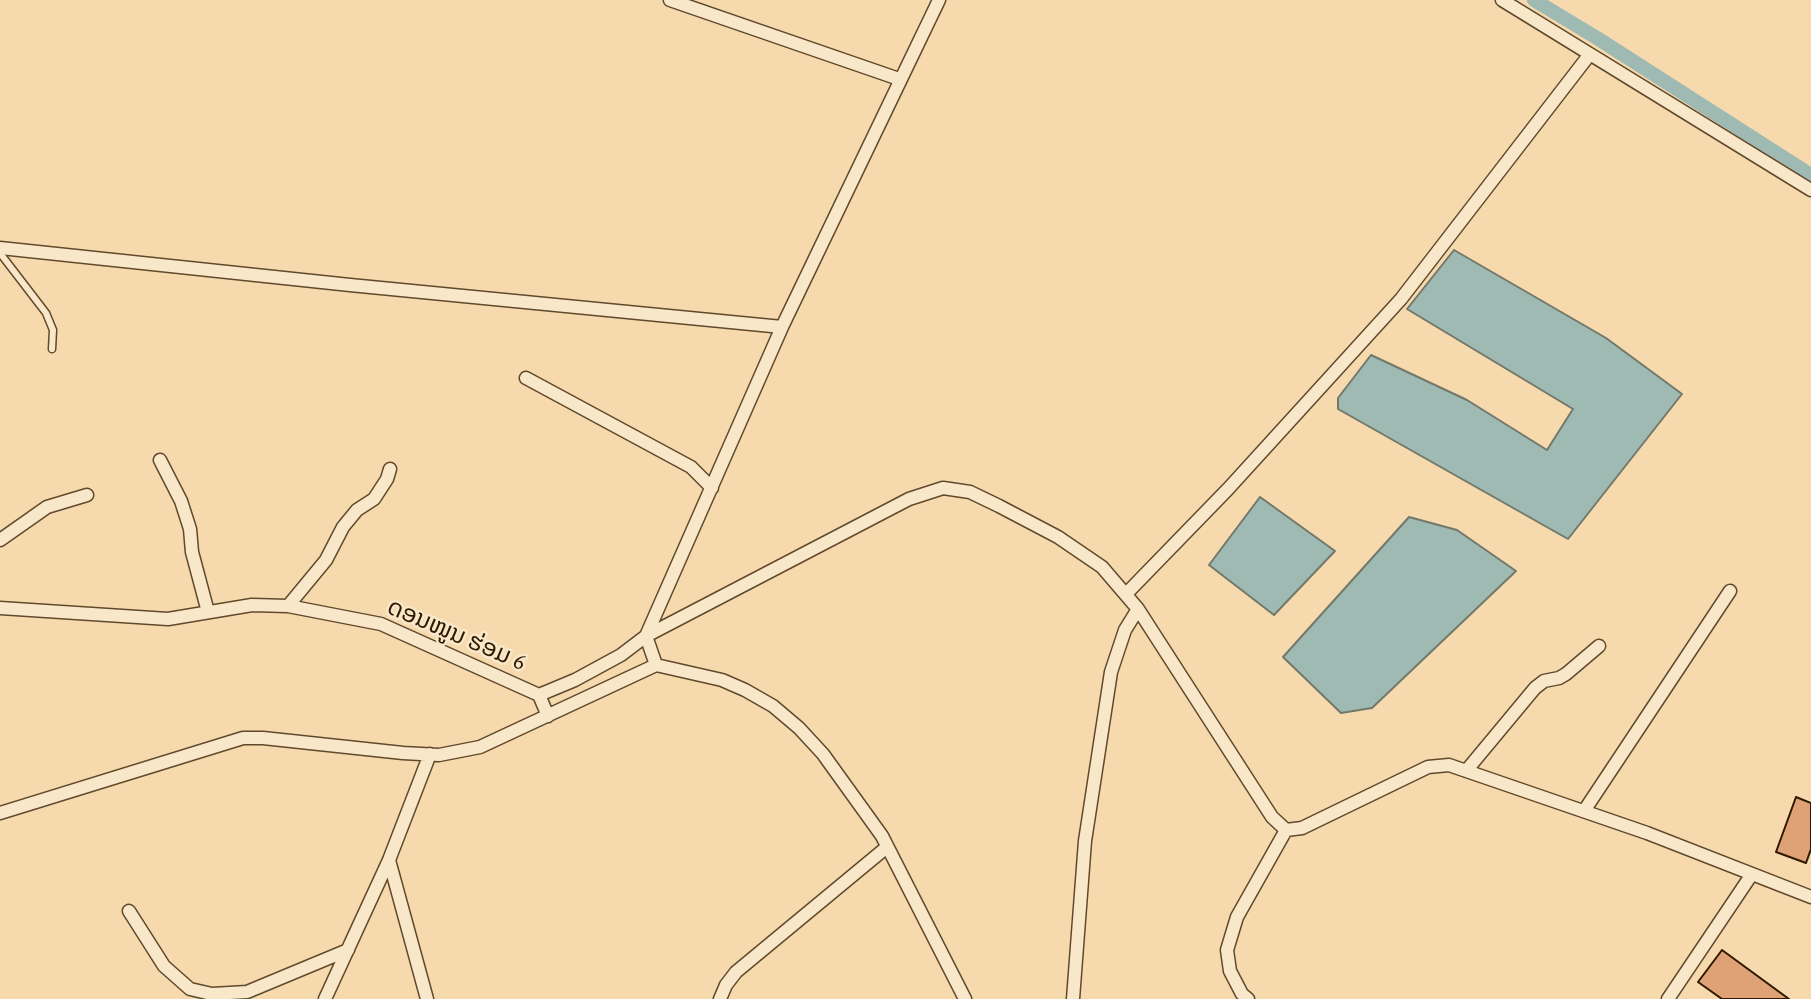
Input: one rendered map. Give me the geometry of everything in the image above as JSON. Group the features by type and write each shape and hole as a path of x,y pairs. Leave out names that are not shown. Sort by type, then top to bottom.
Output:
{"street":[{"path":"670,0 899,79"},
{"path":"656,665 646,636 782,327 939,0"},
{"path":"1502,0 1811,190"},
{"path":"1126,594 1228,489 1401,299 1590,54"},
{"path":"0,251 782,327"},
{"path":"526,378 691,467 712,488"},
{"path":"160,460 181,501 187,520 192,552 208,612"},
{"path":"288,606 326,560 343,527 356,510 374,499 390,469"},
{"path":"539,695 575,680 610,661 646,636 909,499 943,488 970,492 1058,537 1102,567 1138,610 1272,817 1286,830"},
{"path":"0,541 47,507 87,495"},
{"path":"1584,811 1730,591"},
{"name":"ດອນໜູນ ຮ່ອມ 6","path":"0,608 168,619 252,605 288,606 382,624 539,695 548,716"},
{"path":"1073,999 1085,841 1111,673 1125,630 1138,610"},
{"path":"1466,771 1535,688 1544,681 1566,674 1599,646"},
{"path":"0,813 243,738 439,755 480,747 656,665 722,680 773,706 799,728 823,754 882,836 965,999"},
{"path":"325,999 389,860 430,754"},
{"path":"1286,830 1301,828 1428,767 1450,765 1647,833 1811,897"},
{"path":"1248,999 1242,994 1230,971 1227,950 1237,917 1286,830"},
{"path":"720,999 736,972 887,846"},
{"path":"389,860 427,999"},
{"path":"1668,999 1752,874"},
{"path":"130,911 164,966 190,989 212,994 247,992 348,950"}],"lane":[{"path":"0,251 46,313 54,330 52,349"}],"water":[{"path":"1454,250 1606,338 1682,394 1568,539 1338,409 1338,398 1371,355 1467,400 1547,450 1573,409 1407,309"},
{"path":"1260,497 1335,551 1274,615 1209,565"},
{"path":"1409,517 1457,530 1516,571 1372,708 1341,713 1283,657"}],"building":[{"path":"1796,797 1811,803 1811,849 1806,863 1776,852"},
{"path":"1722,950 1789,999 1722,999 1698,982"}],"waterway":[{"path":"1534,0 1811,175"}]}
